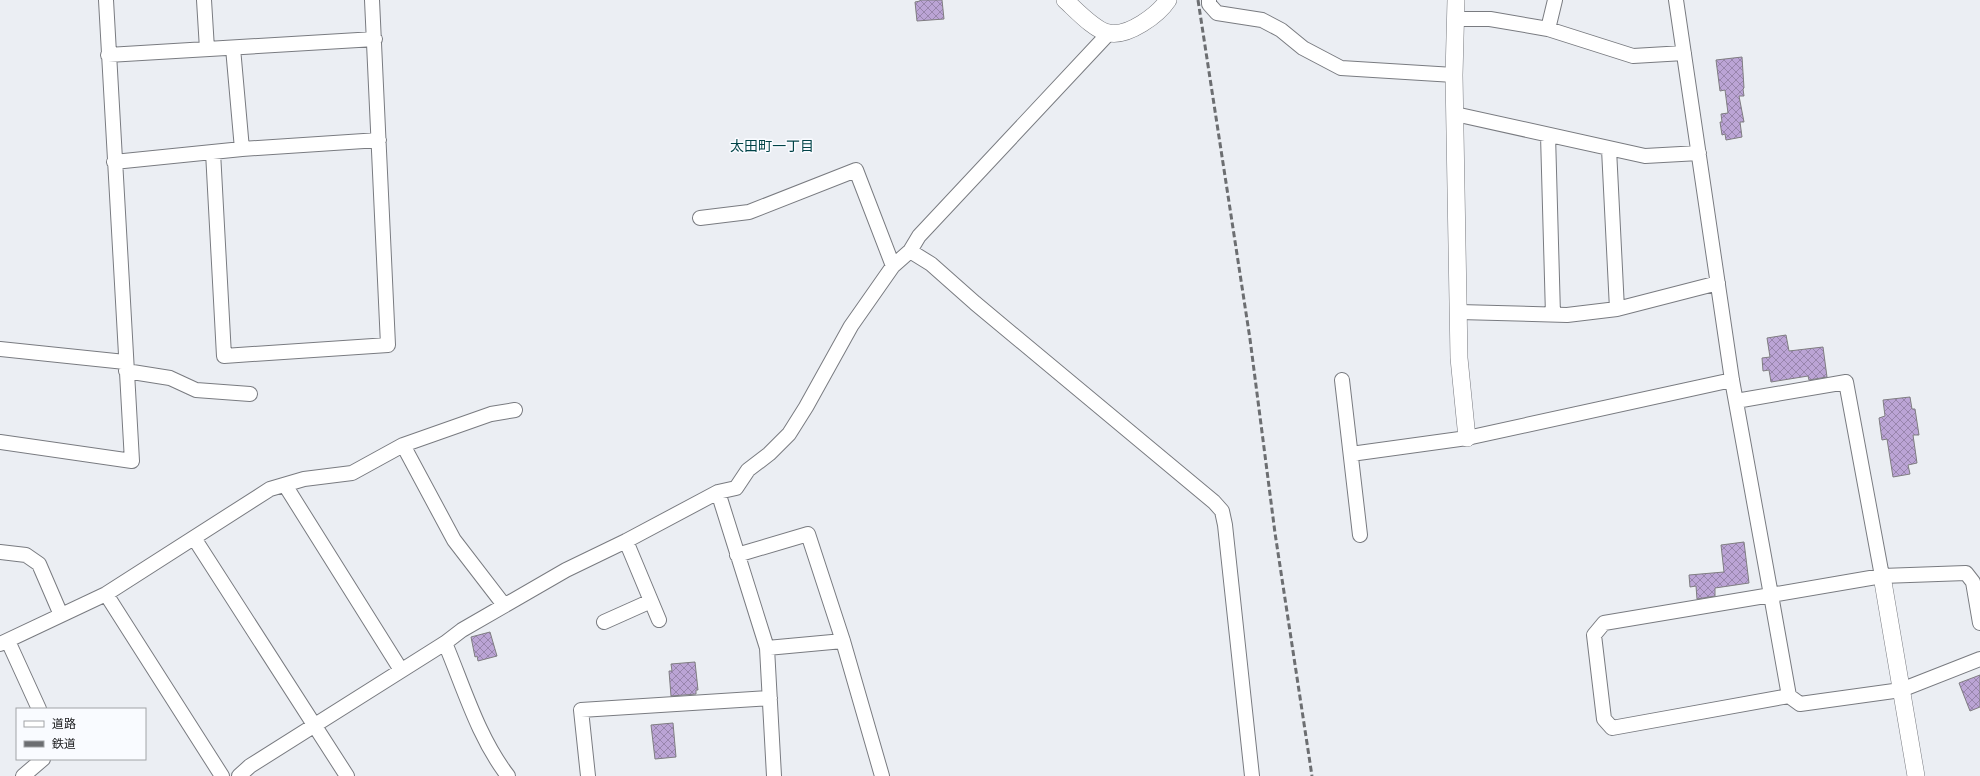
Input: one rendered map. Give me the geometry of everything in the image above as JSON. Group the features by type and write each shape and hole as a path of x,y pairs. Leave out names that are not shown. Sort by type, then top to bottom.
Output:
{"street":[{"path":"0,442 132,460 106,0"},
{"path":"204,0 207,49"},
{"path":"213,152 224,356 388,345 372,0"},
{"path":"1065,0 1098,28 1109,33 1123,32 1147,21 1162,8 1168,0"},
{"path":"1209,0 1209,4 1217,14 1262,20 1281,30 1303,48 1341,68 1454,75"},
{"path":"1456,0 1454,75 1459,358 1467,438"},
{"path":"1548,29 1555,0"},
{"path":"1676,0 1732,380 1789,696 1800,704 1901,690 1980,659"},
{"path":"1456,19 1490,19 1548,29 1633,56 1684,53"},
{"path":"239,776 250,766 316,726 445,643 462,630 504,605 566,570 626,541 718,492 736,488 748,470 769,454 790,434 851,326 893,266 910,251 919,236 1109,33"},
{"path":"108,55 375,39"},
{"path":"233,48 242,149"},
{"path":"1455,114 1645,156 1699,153"},
{"path":"1548,135 1553,315"},
{"path":"114,162 242,149 379,140"},
{"path":"1610,149 1617,308"},
{"path":"700,218 749,212 856,170 893,266"},
{"path":"910,251 931,264 975,303 1214,502 1222,511 1225,525 1252,776"},
{"path":"1459,312 1567,315 1617,308 1718,283"},
{"path":"0,350 126,366 170,378 196,390 250,394"},
{"path":"1342,380 1360,535"},
{"path":"1351,454 1467,438 1732,380"},
{"path":"1736,401 1846,382 1882,576 1916,776"},
{"path":"38,708 4,643 106,594 270,489 304,479 352,473 403,445 492,414 515,410"},
{"path":"403,445 454,540 504,605"},
{"path":"285,485 401,670"},
{"path":"718,492 767,648 774,776"},
{"path":"737,555 808,534 843,641 882,776"},
{"path":"194,538 347,776"},
{"path":"626,541 659,620"},
{"path":"0,552 26,555 39,564 61,615"},
{"path":"1789,696 1612,728 1604,720 1594,635 1604,623 1882,576 1966,573 1973,582 1980,623"},
{"path":"106,594 222,776"},
{"path":"604,622 651,601"},
{"path":"767,648 843,641"},
{"path":"445,643 484,737 496,761 508,776"},
{"path":"588,776 581,710 770,698"},
{"path":"23,776 42,760"}],"building":[{"path":"920,0 942,0 944,19 917,21 915,2"},
{"path":"1742,57 1744,96 1739,96 1744,122 1740,122 1742,137 1726,140 1725,134 1722,135 1720,122 1722,122 1721,114 1728,113 1725,90 1720,91 1716,60"},
{"path":"1786,335 1789,351 1823,347 1827,377 1809,380 1808,376 1771,382 1769,370 1763,371 1762,358 1770,357 1767,338"},
{"path":"1910,397 1912,409 1915,409 1919,435 1913,435 1917,463 1908,465 1910,474 1893,477 1887,439 1882,440 1879,418 1885,416 1883,400"},
{"path":"1744,542 1749,583 1715,588 1715,596 1697,599 1696,586 1690,587 1689,575 1724,572 1721,545"},
{"path":"490,632 497,656 478,661 477,656 475,657 471,637"},
{"path":"695,662 698,690 696,690 696,694 671,696 669,671 672,671 671,664"},
{"path":"1980,675 1980,707 1970,711 1959,683"},
{"path":"673,723 676,757 655,759 651,725"}],"railway":[{"path":"1198,0 1250,339 1275,533 1312,776"}],"district":[{"name":"太田町一丁目","path":"772,146"}]}
